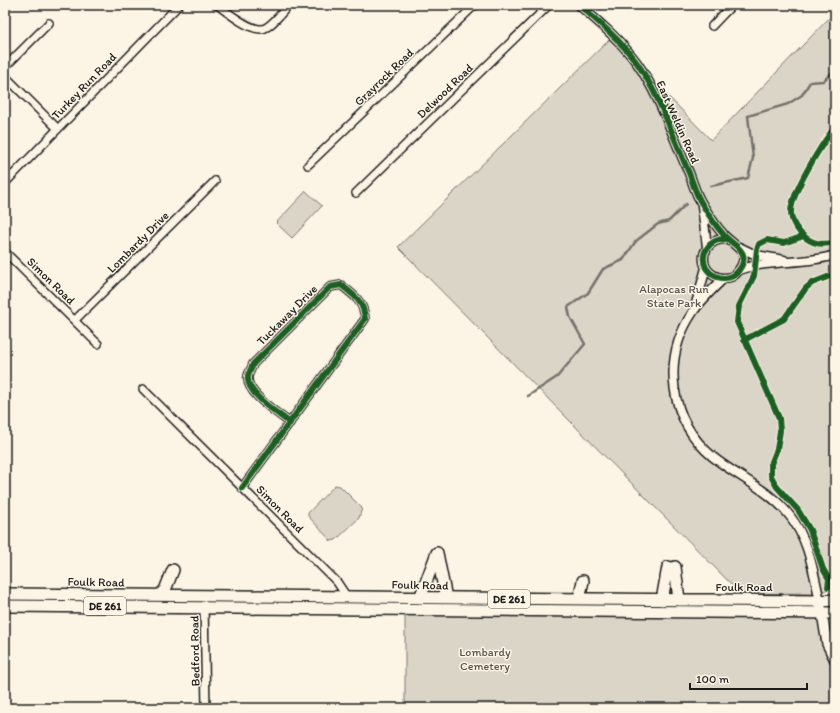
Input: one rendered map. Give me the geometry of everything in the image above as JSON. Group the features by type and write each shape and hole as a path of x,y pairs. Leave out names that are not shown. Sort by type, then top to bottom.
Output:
{"main road":[{"path":"420,598 437,553 446,598"},
{"path":"662,600 672,567 679,600"},
{"path":"160,595 165,590 173,570"},
{"path":"580,599 583,581"},
{"name":"Foulk Road","path":"5,594 512,599 835,600"},
{"path":"820,601 827,644 835,660"},
{"name":"Foulk Road","path":"5,606 835,613"}],"street":[{"name":"Turkey Run Road","path":"5,183 178,5"},
{"path":"218,5 245,24 260,29 266,28 290,5"},
{"name":"Grayrock Road","path":"308,165 475,5"},
{"name":"Delwood Road","path":"356,193 549,5"},
{"name":"East Weldin Road","path":"579,5 616,39 643,72 657,100 701,203 727,239"},
{"path":"712,26 732,5"},
{"path":"5,67 49,23"},
{"path":"5,76 58,129"},
{"name":"Lombardy Drive","path":"75,320 216,181"},
{"name":"East Weldin Road","path":"701,203 707,247"},
{"path":"792,262 756,255 739,247 727,239 717,240 707,247 703,258 706,268 712,275 724,278 732,276 739,270 747,267 818,260 835,255"},
{"path":"739,247 743,258 739,270"},
{"name":"Simon Road","path":"5,252 98,344"},
{"path":"706,268 693,311 683,330 674,357 673,380 680,412 690,432 704,449 724,466 772,497 791,517 808,549 820,601"},
{"path":"693,311 724,278"},
{"name":"Tuckaway Drive","path":"242,488 290,423 365,319 364,308 354,294 341,286 330,287 253,364 248,377 251,388 259,398 290,423"},
{"name":"Simon Road","path":"143,389 337,582 347,597"},
{"name":"Bedford Road","path":"199,596 205,607 206,708"},
{"path":"512,599 512,611"}],"green space":[{"name":"Alapocas Run State Park","path":"835,12 835,589 810,593 741,594 398,247 611,38 711,140"},
{"path":"306,191 322,206 292,238 276,223"},
{"path":"335,485 340,486 362,508 359,518 336,540 331,541 308,516 308,513"},
{"name":"Lombardy Cemetery","path":"405,610 822,614 835,660 835,708 405,708"}],"waterway":[{"path":"711,186 748,178 753,158 748,116 788,104 802,95 810,82 823,81 835,70"},
{"path":"528,396 557,377 585,344 570,317 568,307 588,293 603,269 623,260 636,241 658,224 669,221 686,204"}],"cycle path":[{"path":"579,5 602,25 637,63 653,89 666,117 696,193 720,231 742,253 744,257 743,263 736,274 727,278 722,278 709,272 706,268 704,257 705,252 711,244 721,239 727,239"},
{"path":"835,127 816,155 802,181 792,204 791,212 792,219 800,233 806,238 812,242 835,242"},
{"path":"804,236 784,243 767,240 759,244 757,249 754,276 739,306 737,322 779,418 780,431 777,449 771,464 771,476 777,487 798,510 810,530 823,569 829,579 828,587"},
{"path":"744,340 784,319 806,288 812,283 835,274"},
{"path":"242,488 365,319 363,308 358,299 341,285 330,287 253,364 248,374 248,382 257,396 263,402 271,408 285,419 290,423"}]}
